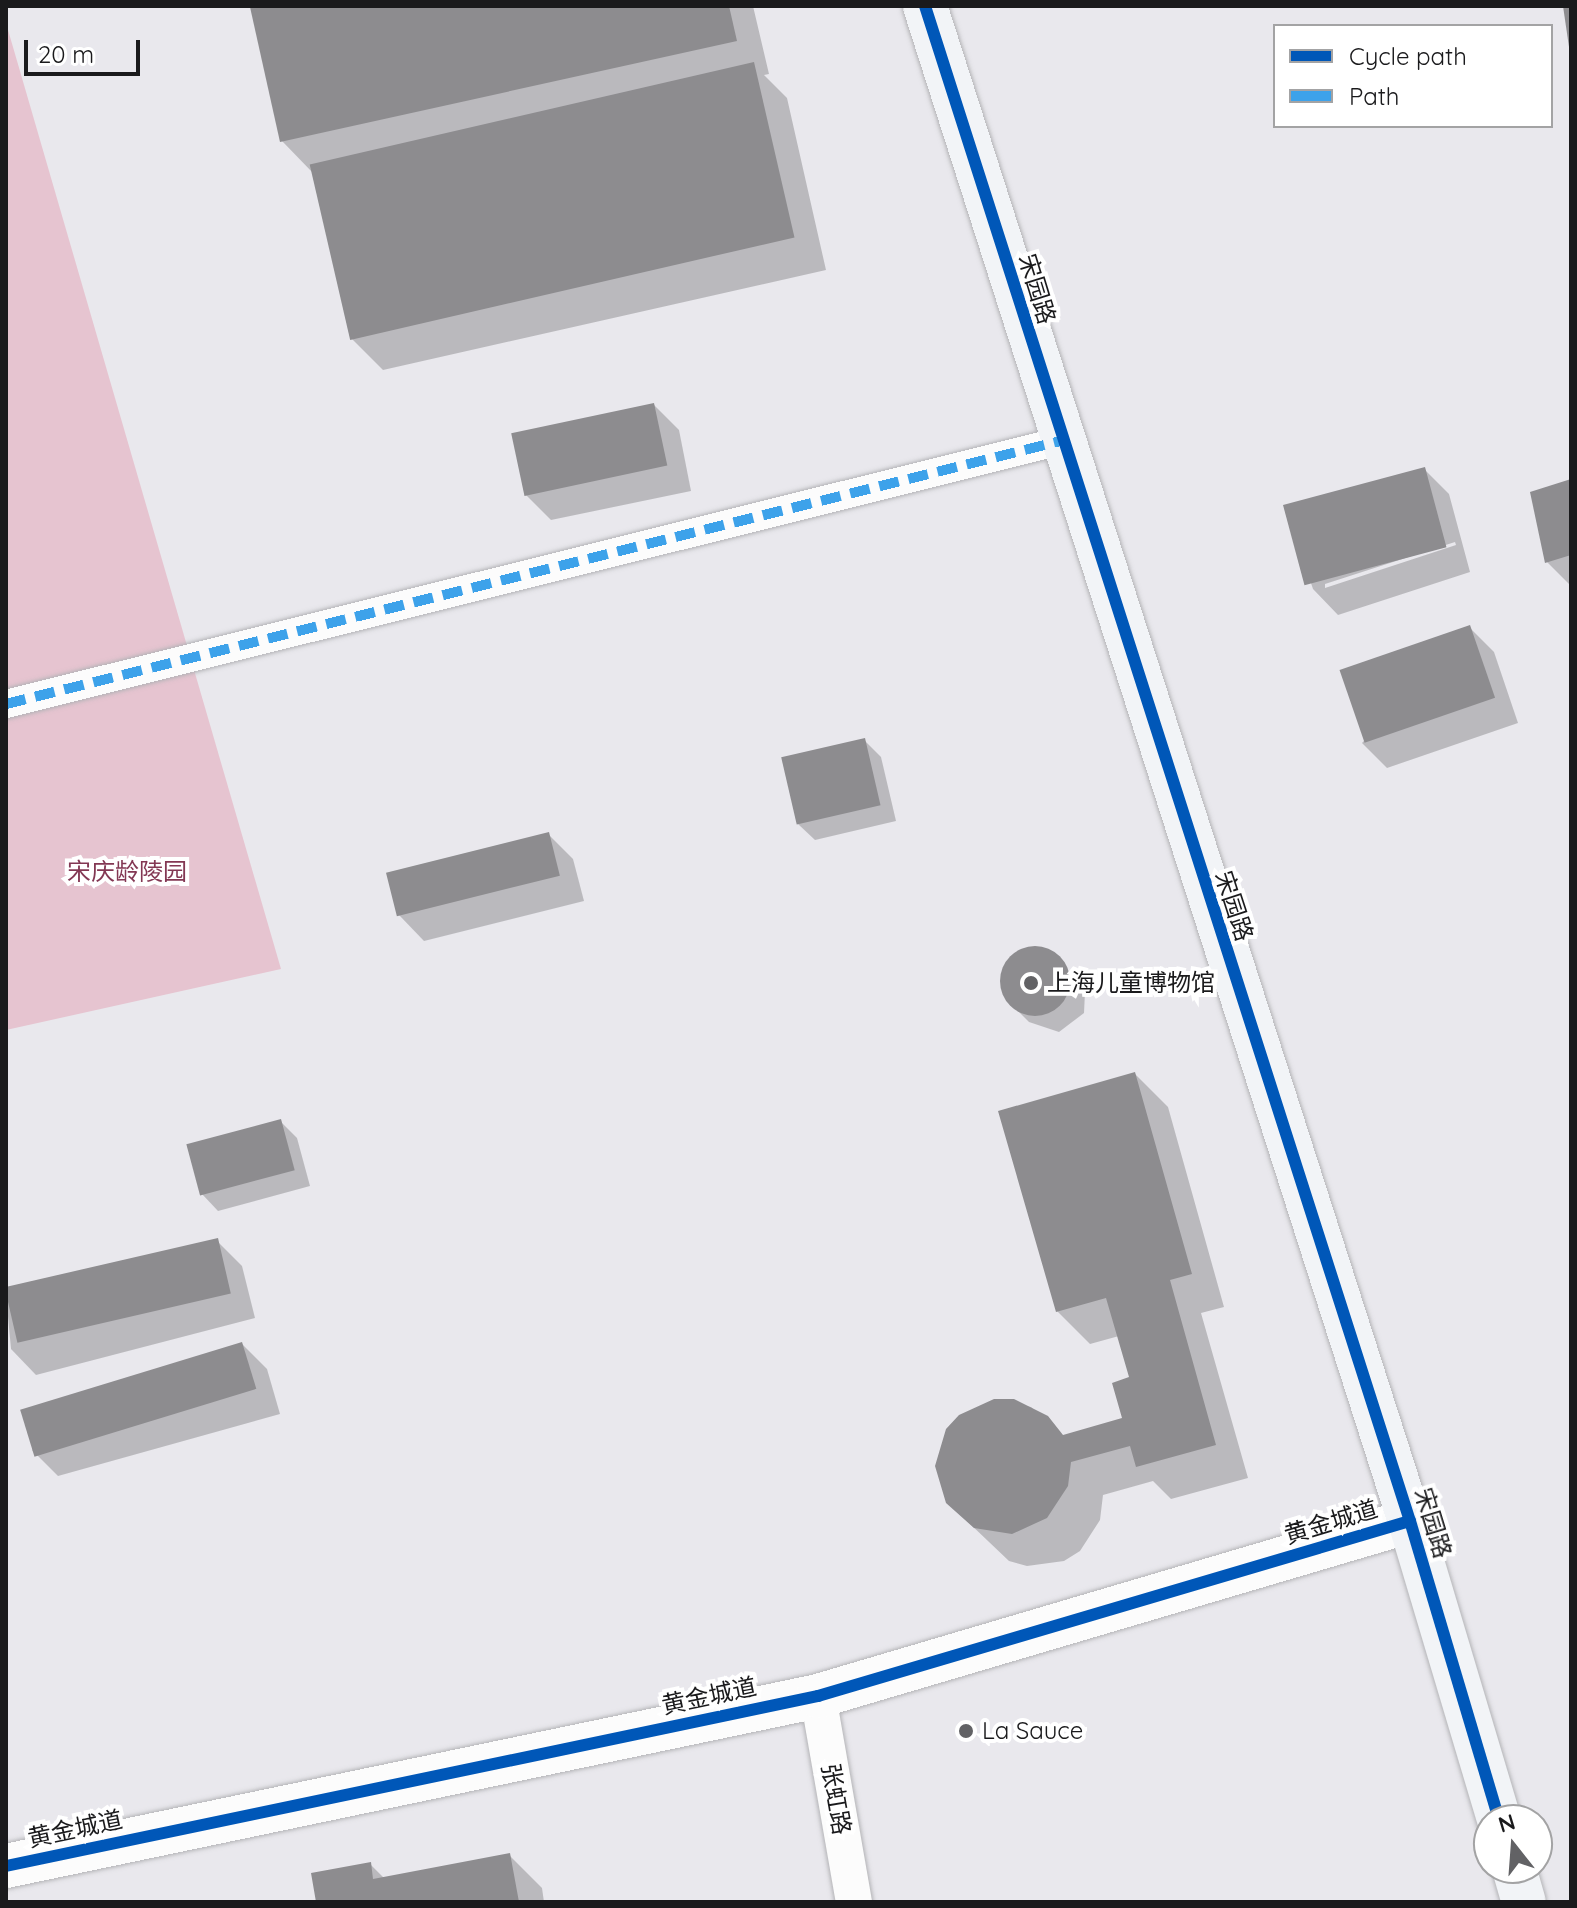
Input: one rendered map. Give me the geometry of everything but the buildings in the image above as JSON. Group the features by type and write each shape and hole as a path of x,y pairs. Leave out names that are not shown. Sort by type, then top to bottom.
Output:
{"main road":[{"name":"宋园路","path":"925,6 1061,441 1410,1521 1494,1804"}],"street":[{"path":"6,704 1061,441"},
{"name":"黄金城道","path":"6,1866 818,1696 1410,1521"},
{"name":"张虹路","path":"818,1696 854,1902"}],"green space":[{"name":"宋庆龄陵园","path":"6,23 281,969 6,1030"}],"marked path":[{"path":"6,704 1061,441"}],"cycle path":[{"path":"925,6 1410,1521 1494,1804"},
{"path":"6,1866 818,1696 1410,1521"}],"place":[{"name":"上海儿童博物馆","path":"1031,983"},
{"name":"La Sauce","path":"966,1731"}]}
